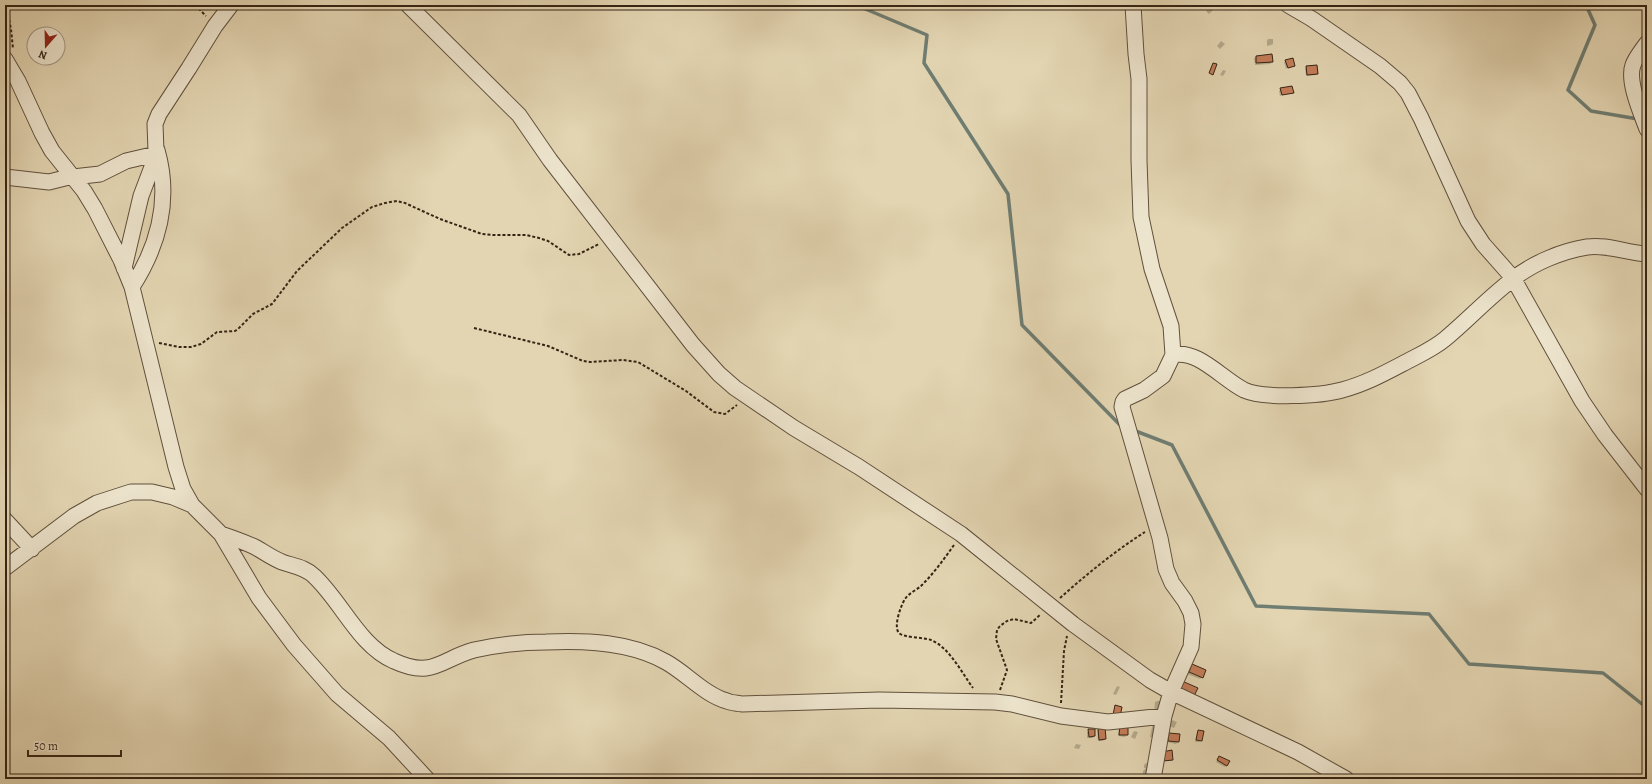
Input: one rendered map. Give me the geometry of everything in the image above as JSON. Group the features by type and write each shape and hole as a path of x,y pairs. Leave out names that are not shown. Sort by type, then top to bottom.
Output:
{"street":[{"path":"132,288 149,258 159,225 163,205 162,173 156,150 155,124 159,114 214,26 231,5"},
{"path":"408,5 519,115 550,160 693,345 719,374 747,396 961,534 1073,624 1150,680 1171,692 1292,749 1346,779"},
{"path":"1133,5 1136,54 1140,79 1139,160 1141,217 1152,269 1172,326 1173,355 1163,376 1144,390 1125,399 1123,402 1124,414 1157,525 1166,569 1172,583 1185,601 1191,613 1193,624 1191,647 1171,692 1164,716 1153,779"},
{"path":"1288,5 1312,19 1380,66 1400,83 1408,93 1468,221 1483,244 1513,278 1582,400 1605,435 1647,489"},
{"path":"1647,44 1633,65 1631,74 1639,108 1647,129"},
{"path":"9,66 22,88 42,133 52,151 73,177 95,209 124,268 132,288 182,489 192,505 221,534 259,598 294,646 337,694 389,738 428,779"},
{"path":"5,177 49,182 73,177 100,174 156,150"},
{"path":"124,268 139,202 156,150"},
{"path":"1173,355 1183,354 1192,356 1236,386 1255,394 1287,395 1340,390 1373,379 1432,348 1513,278 1541,262 1568,252 1588,247 1603,247 1647,254"},
{"path":"5,568 74,516 97,503 132,492 152,492 173,497 192,505"},
{"path":"5,520 32,549"},
{"path":"221,534 254,547 281,561 307,570 336,600 372,648 394,661 415,668 428,668 439,665 472,651 495,646 546,642 595,643 643,651 667,662 711,694 726,701 742,704 879,700 990,702 1012,704 1061,716 1108,722 1164,716"}],"path":[{"path":"6,5 12,41 9,66"},
{"path":"144,338 179,347 191,347 201,344 217,332 235,331 253,314 272,304 300,268 342,228 372,207 385,203 397,201 405,203 440,219 482,234 526,235 539,238 548,241 570,255 579,254 611,238"},
{"path":"474,328 548,346 583,361 622,360 638,362 686,391 714,412 720,414 729,412 747,396"},
{"path":"961,534 933,573 920,587 906,597 897,620 897,630 904,636 924,638 937,643 955,663 973,688 990,702 1007,670 996,639 996,634 1000,626 1007,621 1014,620 1031,623 1104,561 1157,525"},
{"path":"1061,716 1064,647 1066,637 1073,624"}],"building":[{"path":"1272,54 1273,62 1256,63 1256,56"},
{"path":"1293,58 1295,66 1288,68 1285,60"},
{"path":"1213,63 1217,64 1213,75 1209,73"},
{"path":"1317,65 1318,74 1307,75 1306,66"},
{"path":"1292,86 1294,93 1282,95 1280,88"},
{"path":"1192,664 1206,670 1203,678 1189,672"},
{"path":"1182,681 1198,688 1193,698 1178,691"},
{"path":"1115,705 1122,707 1120,717 1113,715"},
{"path":"1120,725 1128,726 1128,735 1119,735"},
{"path":"1105,727 1106,739 1099,740 1098,728"},
{"path":"1088,729 1095,729 1095,736 1089,737"},
{"path":"1198,730 1204,731 1202,741 1196,740"},
{"path":"1169,733 1180,734 1179,742 1168,741"},
{"path":"1172,750 1173,760 1163,761 1162,752"},
{"path":"1219,756 1230,761 1227,766 1217,760"}],"waterway":[{"path":"856,5 927,35 924,63 1008,194 1022,325 1120,425 1123,426"},
{"path":"1586,5 1595,25 1568,90 1591,111 1638,119"},
{"path":"1133,430 1172,445 1256,606 1429,614 1469,664 1603,673 1647,708"}]}
